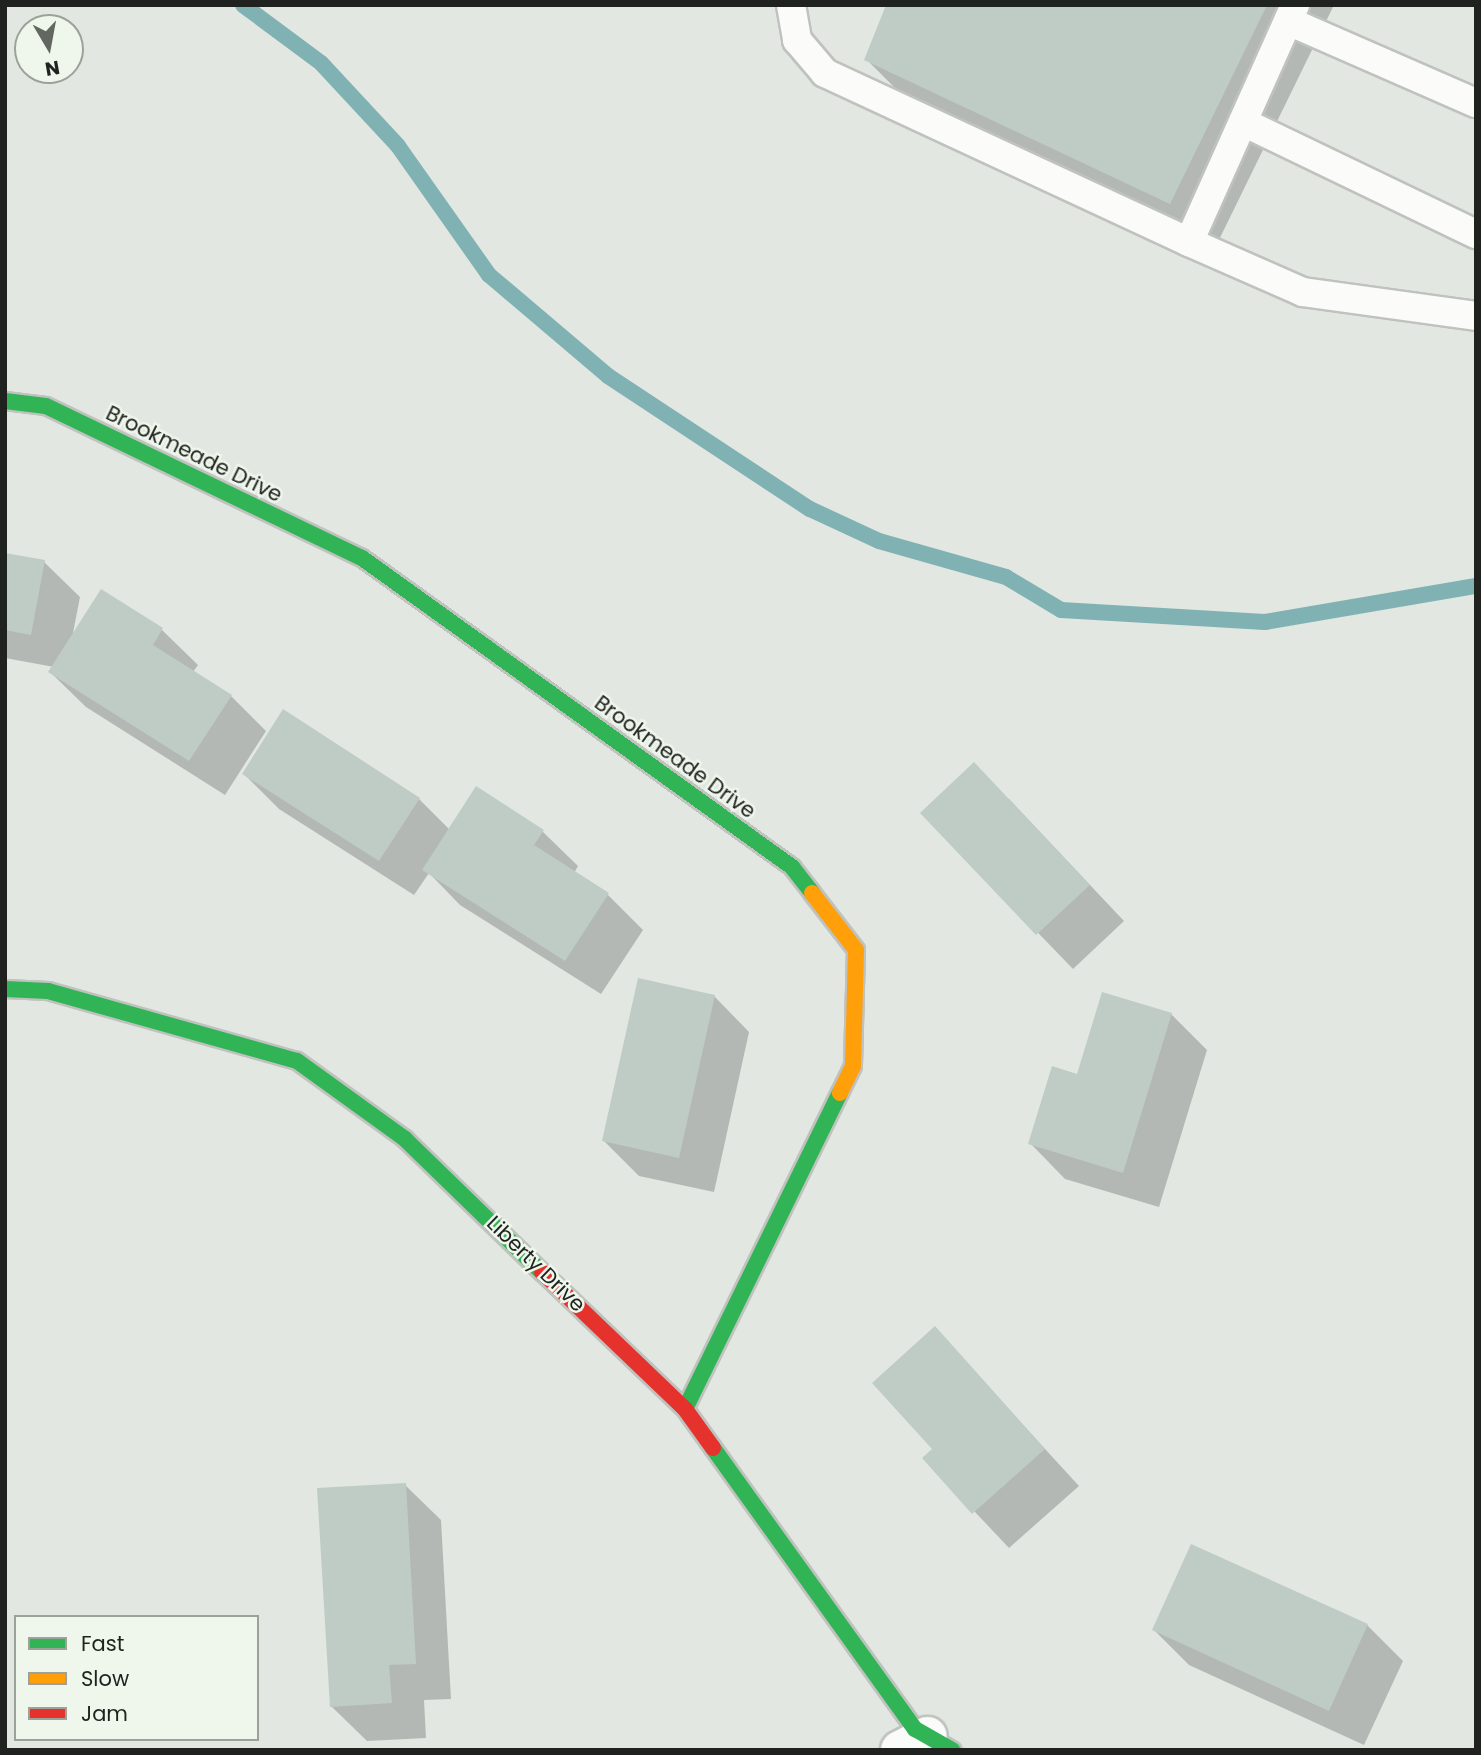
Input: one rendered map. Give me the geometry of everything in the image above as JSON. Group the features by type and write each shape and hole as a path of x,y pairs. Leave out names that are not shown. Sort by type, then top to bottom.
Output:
{"street":[{"name":"Brookmeade Drive","path":"5,401 46,406 362,558 792,867 856,950 853,1066 685,1409"},
{"name":"Liberty Drive","path":"5,989 48,991 297,1061 405,1139 685,1409 927,1745"}],"lane":[{"path":"791,5 797,40 825,73 1189,242 1303,292 1476,316"},
{"path":"1189,242 1292,13 1476,103"},
{"path":"1243,122 1476,234"}],"building":[{"path":"886,5 1267,5 1170,204 864,60"},
{"path":"5,553 45,560 31,635 5,630"},
{"path":"101,589 163,628 153,645 232,695 189,761 48,672"},
{"path":"283,709 420,798 379,861 242,774"},
{"path":"974,762 1090,885 1036,935 920,813"},
{"path":"476,786 544,830 534,845 609,893 565,961 422,870"},
{"path":"638,978 715,995 679,1158 602,1141"},
{"path":"1102,992 1172,1013 1123,1173 1028,1144 1052,1066 1077,1074"},
{"path":"935,1326 1045,1449 972,1514 922,1458 932,1449 872,1383"},
{"path":"406,1483 416,1664 389,1665 392,1703 330,1707 317,1488"},
{"path":"1191,1544 1368,1624 1329,1711 1152,1630"}],"waterway":[{"path":"243,5 321,63 398,146 489,275 608,376 810,509 879,541 1006,577 1061,610 1265,622 1476,586"}],"traffic: fast":[{"path":"5,401 46,406 362,558 792,867 812,893"},
{"path":"5,989 48,991 297,1061 405,1139 542,1272"},
{"path":"685,1409 840,1093"},
{"path":"713,1448 915,1729 952,1750"}],"traffic: slow":[{"path":"812,893 856,950 853,1066 840,1093"}],"traffic: jam":[{"path":"542,1272 685,1409 713,1448"}]}
